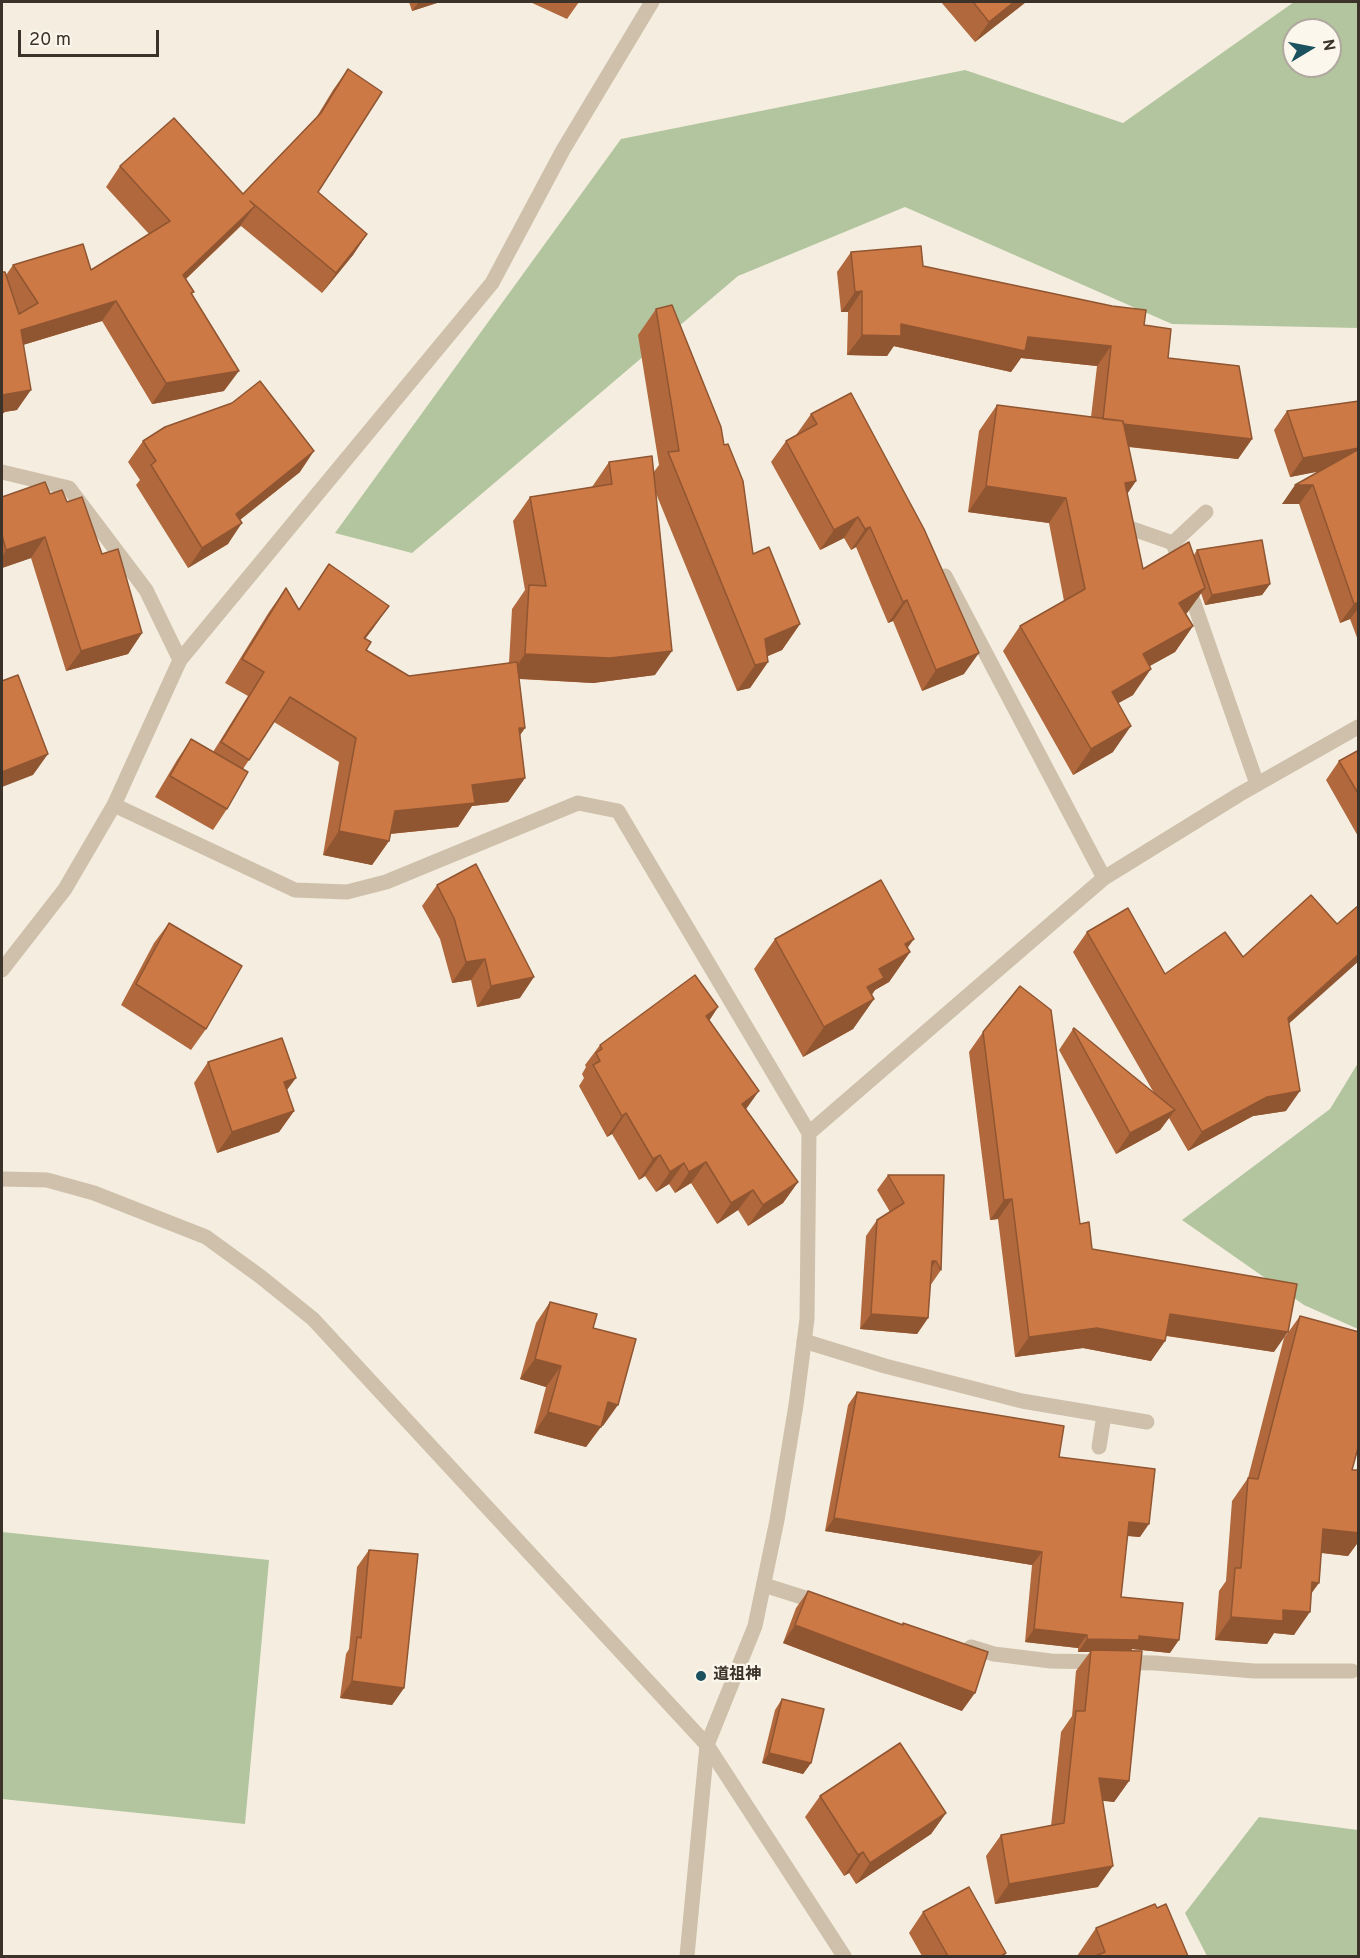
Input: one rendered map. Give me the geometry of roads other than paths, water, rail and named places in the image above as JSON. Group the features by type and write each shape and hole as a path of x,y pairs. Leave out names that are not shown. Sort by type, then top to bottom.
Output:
{"street":[{"path":"2,970 65,889 114,805 180,660 492,283 562,150 652,2"},
{"path":"2,472 69,488 146,590 180,660"},
{"path":"1173,543 1206,512"},
{"path":"1127,527 1173,543"},
{"path":"1173,543 1257,784"},
{"path":"945,576 1104,878"},
{"path":"808,1133 1104,878 1257,784 1359,727"},
{"path":"114,805 295,890 347,892 386,882 578,803 618,811 808,1133 807,1319 790,1439 755,1626 707,1745 687,1956"},
{"path":"2,1179 47,1180 94,1193 206,1237 313,1319 707,1745 844,1956"},
{"path":"804,1341 885,1366 1022,1401 1147,1422"},
{"path":"1099,1447 1104,1415"},
{"path":"764,1585 837,1607"},
{"path":"960,1644 994,1654 1051,1661 1155,1663 1254,1671 1352,1671"}],"place":[{"name":"道祖神","path":"701,1676"}]}
